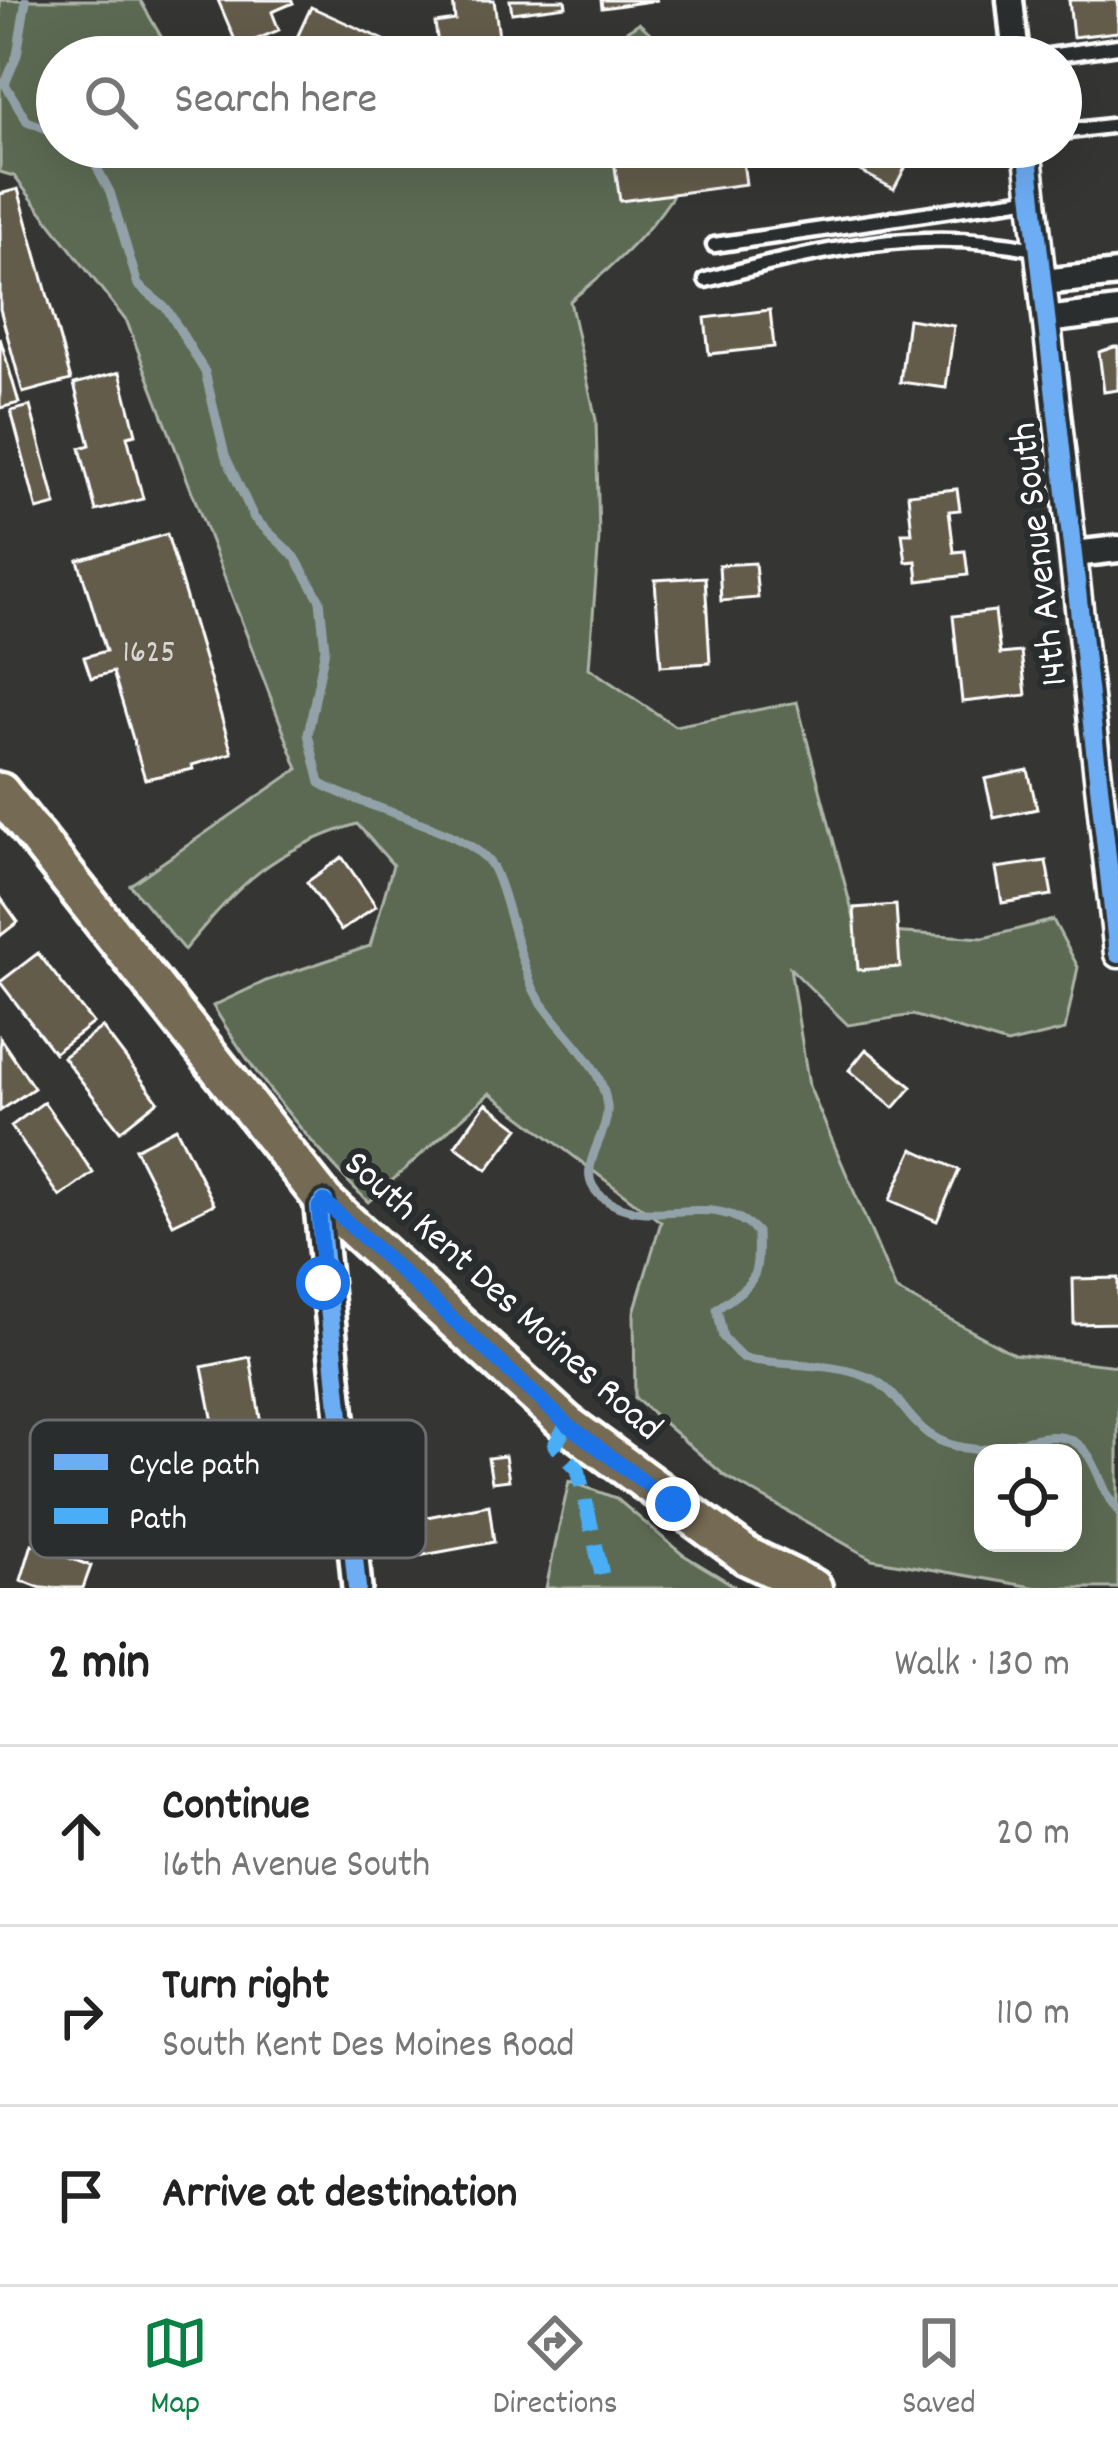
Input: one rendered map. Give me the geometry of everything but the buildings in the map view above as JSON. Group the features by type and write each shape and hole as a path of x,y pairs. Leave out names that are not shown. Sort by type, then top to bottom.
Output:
{"main road":[{"name":"South Kent Des Moines Road","path":"0,792 324,1201 567,1424 747,1556 813,1588"}],"street":[{"path":"1010,0 1014,36"},
{"name":"14th Avenue South","path":"1029,168 1113,836 1118,954"},
{"path":"1043,282 1118,274"},
{"path":"1047,320 1118,311"},
{"path":"1075,554 1118,549"},
{"path":"324,1201 319,1207 323,1283 338,1420"},
{"path":"354,1558 357,1588"}],"lane":[{"path":"1082,51 1118,46"},
{"path":"1082,129 1118,125"},
{"path":"714,245 1033,198"},
{"path":"706,280 807,253 903,239 990,239 1039,250"}],"green space":[{"path":"0,0 140,0 161,36 36,36 36,168 688,168 645,232 570,301 596,420 599,538 589,668 675,726 797,702 857,930 984,938 1053,920 1078,967 1065,1030 1007,1044 913,1015 848,1025 790,968 809,1086 896,1290 1014,1354 1118,1366 1118,1588 1038,1588 872,1559 725,1476 635,1398 634,1312 661,1222 490,1093 368,1202 284,1109 213,1006 266,981 370,946 393,865 357,824 327,834 260,872 184,950 130,885 298,769 127,322 14,176 0,172"},
{"path":"639,23 654,36 619,36"},
{"path":"569,1481 616,1498 682,1554 738,1588 546,1588"}],"waterway":[{"path":"26,0 17,55 5,84 27,121 36,125"},
{"path":"97,168 110,192 138,285 167,309 205,372 225,455 254,518 295,557 320,600 325,649 308,734 320,783 435,828 477,850 490,863 535,992 588,1060 603,1089 606,1118 590,1165 593,1187 620,1207 639,1212 721,1212 757,1232 752,1279 717,1309 723,1337 742,1358 839,1369 870,1378 893,1395 922,1428 951,1445 985,1449 1050,1436 1073,1441 1088,1455 1118,1510"}],"marked path":[{"path":"567,1424 555,1445 578,1469 605,1588"}],"cycle path":[{"path":"1029,168 1118,954"},
{"path":"324,1201 319,1207 340,1420"},
{"path":"354,1558 357,1588"}],"route":[{"path":"323,1283 319,1207 324,1201 567,1424 673,1504"}]}
